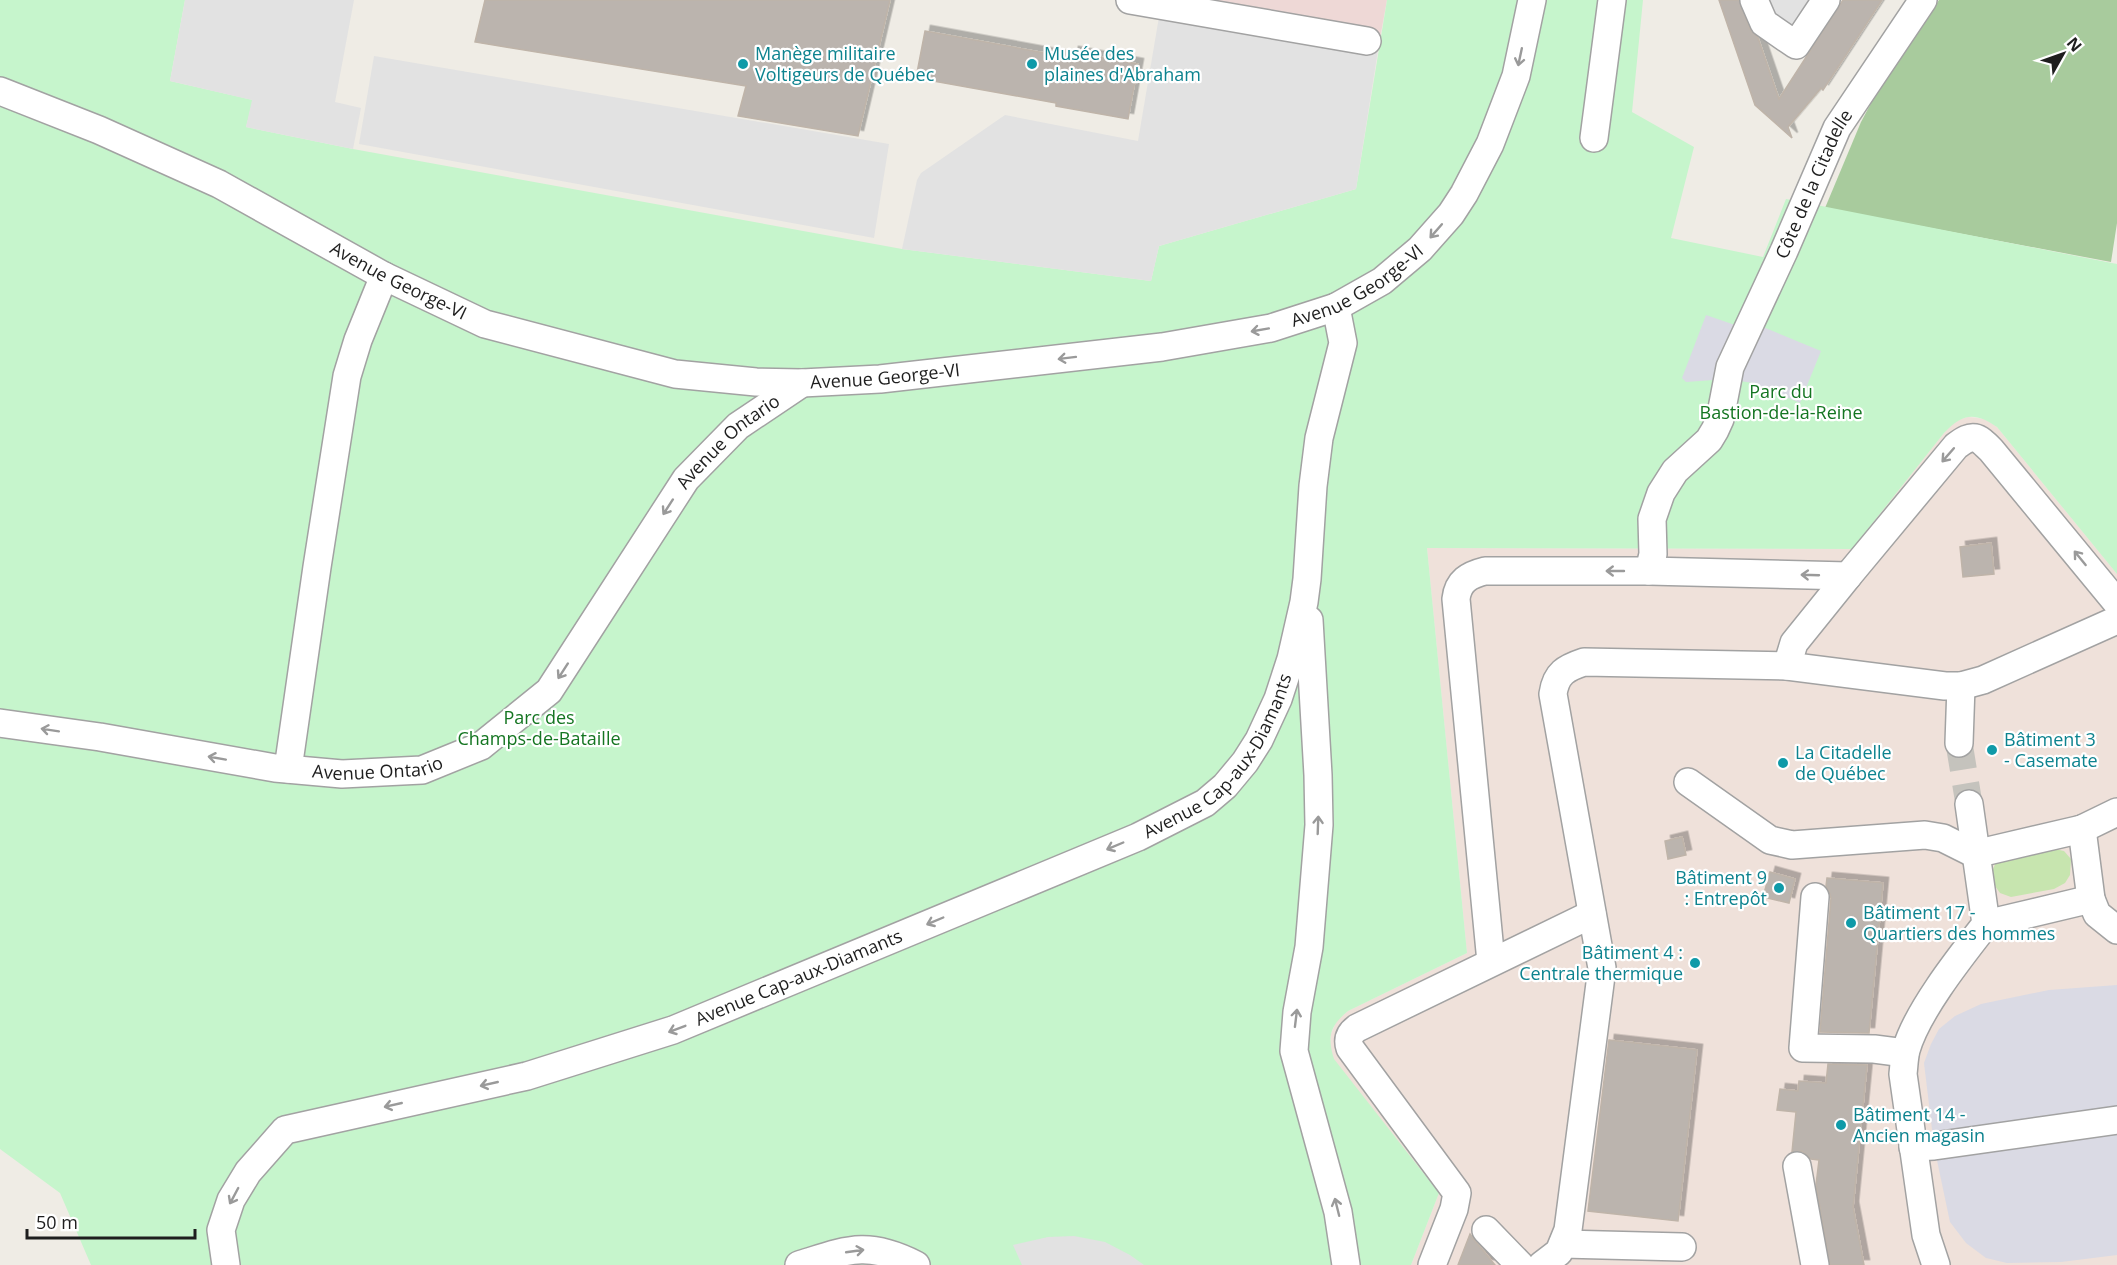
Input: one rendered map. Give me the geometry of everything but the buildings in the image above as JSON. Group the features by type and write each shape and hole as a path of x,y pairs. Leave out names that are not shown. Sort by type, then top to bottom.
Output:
{"street":[{"path":"1130,0 1367,41"},
{"name":"Avenue George-VI","path":"0,91 99,130 219,184 384,276 485,324 675,374 756,382 802,383 880,379 1162,347 1271,328 1336,307 1382,281 1413,256 1455,207 1490,144 1516,76 1532,0"},
{"path":"1594,138 1612,0"},
{"path":"1754,0 1764,23 1796,45 1826,0"},
{"name":"Côte de la Citadelle","path":"1649,571 1653,554 1652,519 1661,493 1675,471 1709,440 1716,430 1727,379 1737,351 1784,251 1837,128 1923,0"},
{"path":"288,769 316,567 347,376 358,340 384,276"},
{"name":"Avenue Cap-aux-Diamants","path":"1336,307 1343,343 1319,438 1313,486 1307,579 1319,825 1310,947 1297,1012 1294,1052 1338,1212 1346,1265"},
{"name":"Avenue Ontario","path":"0,723 100,737 288,769 342,774 422,770 481,746 549,691 686,479 738,426 802,383"},
{"path":"1787,666 1794,643 1848,576 1956,446 1966,438 1973,436 1980,439 1991,450 2117,603"},
{"path":"1491,962 1456,599 1457,588 1472,574 1485,571 1649,571 1848,576"},
{"name":"Avenue Cap-aux-Diamants","path":"226,1265 221,1230 231,1200 248,1172 285,1130 526,1076 673,1030 1138,837 1205,803 1225,786 1245,762 1259,740 1278,699 1291,659 1307,579"},
{"path":"1542,1265 1559,1252 1568,1230 1601,986 1600,953 1553,694 1555,683 1563,672 1584,662 1787,666 1945,686 1961,686 1983,680 2117,620"},
{"path":"1959,743 1961,686"},
{"path":"1688,782 1770,840 1792,846 1925,835 1943,838 1975,854 2082,829 2117,812"},
{"path":"1969,804 1986,924"},
{"path":"2082,829 2091,899 2097,914 2117,930"},
{"path":"1815,897 1803,1048 1874,1049 1905,1053"},
{"path":"1936,1265 1926,1235 1905,1098 1903,1074 1905,1053 1912,1034 1931,1000 1986,924 2091,899"},
{"path":"1432,1265 1455,1209 1457,1193 1350,1048 1348,1042 1352,1032 1592,914"},
{"path":"1913,1147 2117,1120"},
{"path":"1797,1166 1815,1265"},
{"path":"1486,1230 1520,1265"},
{"path":"1563,1244 1682,1247"},
{"path":"799,1265 863,1249 883,1252 916,1265"}],"shaded area":[{"path":"185,0 354,0 335,102 361,108 353,149 246,127 252,100 170,81"},
{"path":"1130,0 1387,0 1379,44"},
{"path":"1768,0 1816,0 1795,32 1778,22"},
{"path":"1161,5 1379,44 1356,189 1159,246 1151,281 902,249 917,180 921,173 1005,115 1138,141"},
{"path":"374,56 889,144 874,238 359,144"},
{"path":"1706,315 1735,325 1739,317 1821,351 1800,403 1753,383 1727,379 1686,382 1682,378"},
{"name":"La Citadelle de Québec","path":"1968,417 1985,419 1997,427 2117,574 2117,1265 1411,1265 1439,1193 1333,1059 1330,1046 1331,1034 1337,1020 1348,1011 1467,953 1427,548 1852,549 1944,433 1955,421"},
{"path":"2117,985 2117,1255 2061,1262 2007,1263 1986,1258 1966,1243 1950,1222 1934,1146 1924,1063 1931,1044 1939,1029 1955,1016 1981,1004 2049,990"},
{"path":"1074,1236 1105,1242 1144,1265 1022,1265 1013,1245 1048,1237"}],"green space":[{"name":"Parc des Champs-de-Bataille","path":"0,0 185,0 170,81 253,100 246,127 353,149 902,249 1151,281 1159,246 1356,189 1387,0 1643,0 1632,112 1694,147 1671,238 1763,257 1786,199 2117,264 2117,574 1997,427 1976,417 1963,418 1944,433 1852,549 1427,548 1467,953 1348,1011 1337,1022 1331,1038 1334,1059 1439,1193 1411,1265 91,1265 60,1193 0,1149"},
{"path":"1939,0 2117,0 2117,223 2111,262 1825,208 1861,122 1885,77"},
{"path":"2050,848 2064,851 2071,859 2070,875 2065,883 2054,889 2011,897 2000,893 1991,874 1996,862"}],"tunnel":[{"path":"1959,743 1969,804"}],"place":[{"name":"Manège militaire Voltigeurs de Québec","path":"743,64"},
{"name":"Musée des plaines d'Abraham","path":"1032,64"},
{"name":"Bâtiment 3 - Casemate","path":"1992,750"},
{"name":"La Citadelle de Québec","path":"1783,763"},
{"name":"Bâtiment 9 : Entrepôt","path":"1779,888"},
{"name":"Bâtiment 17 - Quartiers des hommes","path":"1851,923"},
{"name":"Bâtiment 4 : Centrale thermique","path":"1695,963"},
{"name":"Bâtiment 14 - Ancien magasin","path":"1841,1125"}],"park label":[{"name":"Parc du Bastion-de-la-Reine","path":"1781,402"}]}
